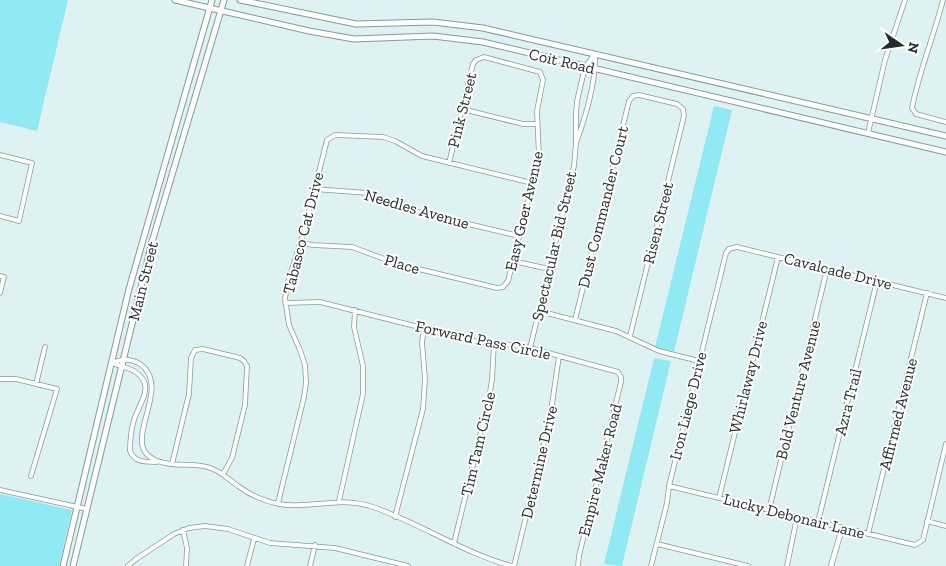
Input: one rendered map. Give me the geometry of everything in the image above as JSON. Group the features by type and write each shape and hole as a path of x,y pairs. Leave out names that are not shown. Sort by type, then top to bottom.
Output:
{"main road":[{"name":"Coit Road","path":"175,0 309,31 354,39 425,36 483,42 946,152"},
{"name":"Main Street","path":"63,566 143,239 212,0"},
{"name":"Main Street","path":"73,566 152,242 224,0"},
{"name":"Coit Road","path":"240,0 356,24 433,22 483,28 946,136"},
{"path":"175,126 187,129"},
{"path":"143,239 152,242"}],"street":[{"path":"868,133 885,60 905,0"},
{"path":"943,0 918,80 912,106 913,112 918,115 946,122"},
{"name":"Spectacular Bid Street","path":"530,348 574,166 576,107 586,67 595,54"},
{"name":"Spectacular Bid Street","path":"576,143 583,125 596,70 595,54"},
{"name":"Pink Street","path":"449,162 473,64 478,58 484,57 536,70 542,74"},
{"name":"Easy Goer Avenue","path":"504,287 508,282 539,151 537,107 544,80 542,74"},
{"name":"Dust Commander Court","path":"575,320 629,102 634,96 638,95 677,104 683,109"},
{"path":"462,109 523,124 537,124"},
{"name":"Risen Street","path":"630,336 684,116 683,109"},
{"name":"Tabasco Cat Drive","path":"278,504 306,386 303,358 289,325 285,303 288,282 301,243 326,142 329,137 335,135 384,137 419,155 449,162"},
{"path":"0,155 32,163 19,221 0,216"},
{"path":"449,162 532,183"},
{"name":"Needles Avenue","path":"314,189 368,193 409,210 519,236"},
{"name":"Place","path":"301,243 352,247 398,264 497,288 504,287"},
{"name":"Cavalcade Drive","path":"731,248 736,246 946,298"},
{"name":"Iron Liege Drive","path":"651,566 699,361 726,254 731,248"},
{"name":"Whirlaway Drive","path":"719,498 778,257"},
{"path":"513,260 549,269"},
{"name":"Bold Venture Avenue","path":"768,510 827,269"},
{"path":"0,293 2,276"},
{"name":"Azra Trail","path":"818,522 877,281"},
{"name":"Affirmed Avenue","path":"868,534 927,293"},
{"name":"Forward Pass Circle","path":"285,303 318,301 478,342 530,348 614,370 620,374"},
{"path":"339,501 363,394 363,366 354,327 355,310"},
{"path":"539,311 616,331 659,351 699,361"},
{"path":"395,517 423,409 425,379 422,342 424,329"},
{"name":"Tim Tam Circle","path":"454,543 489,400 494,344"},
{"path":"36,384 45,347"},
{"path":"172,464 189,394 191,358 196,350 203,349 240,358 245,362 247,368 245,405 232,458 223,474"},
{"name":"Determine Drive","path":"513,566 550,418 559,356"},
{"path":"112,362 124,358 141,365 152,380 152,391 141,437 142,447 148,456 160,462"},
{"path":"112,362 136,373 142,379 145,386 144,399 133,423 130,448 132,456 136,460 172,464 198,464 212,468 248,493 278,504 300,505 339,501 365,505 487,558 513,566"},
{"name":"Empire Maker Road","path":"578,566 621,382 620,374"},
{"path":"0,379 16,379 57,389 31,476"},
{"path":"133,423 144,425"},
{"path":"946,444 927,521 946,526"},
{"name":"Lucky Debonair Lane","path":"669,486 912,545 919,544 922,540 927,521"},
{"path":"0,490 87,509"},
{"path":"787,566 797,517"},
{"path":"128,566 170,537 183,530 199,526 215,526 275,544 314,545 340,549 408,566"},
{"path":"831,566 842,528"},
{"path":"183,530 187,548 186,566"},
{"path":"247,566 254,539"},
{"path":"657,544 748,566"},
{"path":"310,566 314,545"}],"shaded area":[{"path":"0,0 68,0 37,131 0,122"},
{"path":"714,106 732,110 674,352 655,347"},
{"path":"654,358 671,361 622,566 604,564"},
{"path":"0,494 72,510 59,566 0,566"}]}
